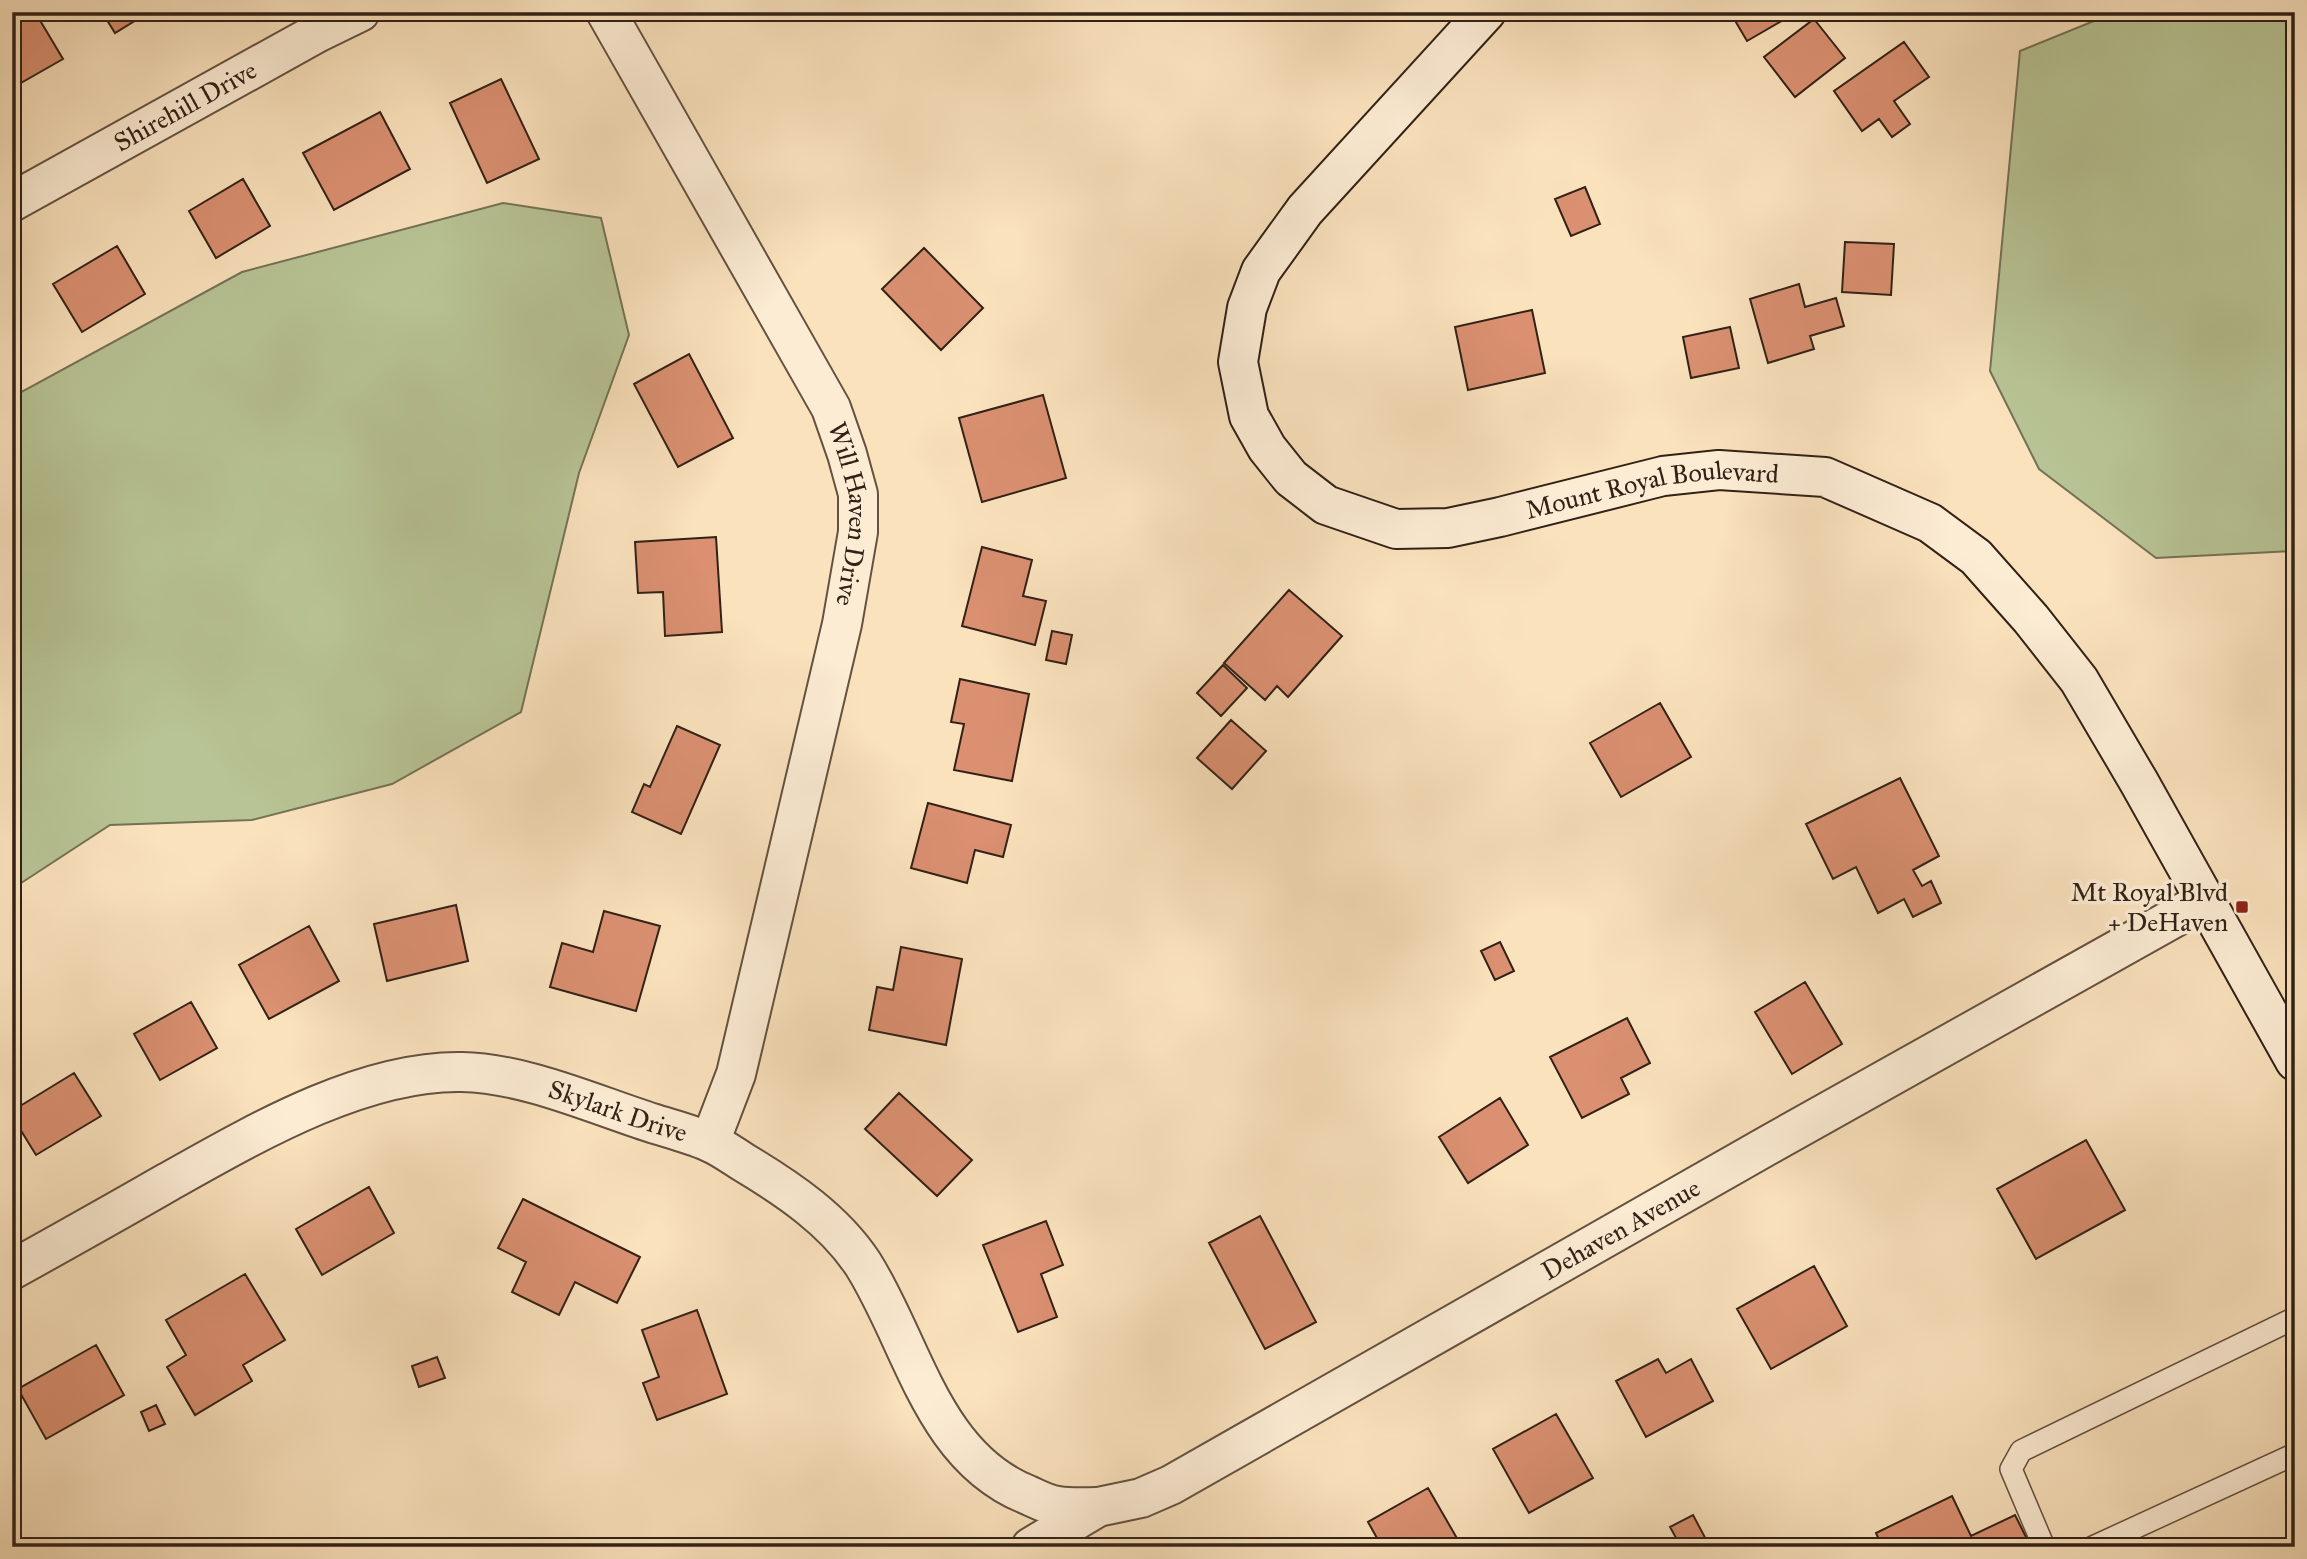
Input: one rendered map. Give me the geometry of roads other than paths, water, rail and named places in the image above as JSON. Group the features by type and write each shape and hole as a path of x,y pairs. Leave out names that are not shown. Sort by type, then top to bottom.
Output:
{"street":[{"name":"Shirehill Drive","path":"12,202 360,12"},
{"name":"Will Haven Drive","path":"606,12 831,408 858,495 858,532 842,624 736,1074 710,1142"},
{"name":"Mount Royal Boulevard","path":"1486,12 1305,210 1261,271 1247,307 1238,362 1250,416 1267,448 1291,478 1326,505 1396,529 1448,528 1663,476 1719,470 1825,477 1930,523 1976,557 2031,619 2079,680 2295,1061"},
{"name":"Dehaven Avenue","path":"1031,1547 1098,1507 1141,1498 1171,1485 2206,900"},
{"name":"Skylark Drive","path":"12,1270 213,1157 298,1114 369,1086 414,1075 463,1072 546,1087 710,1142 808,1205 836,1231 860,1261 881,1295 939,1415 962,1449 992,1476 1015,1490 1055,1506 1098,1507"}],"lane":[{"path":"2044,1547 2011,1469 2021,1451 2295,1318"},
{"path":"2093,1547 2295,1454"}],"place":[{"name":"Mt Royal Blvd + DeHaven","path":"2242,907"}]}
